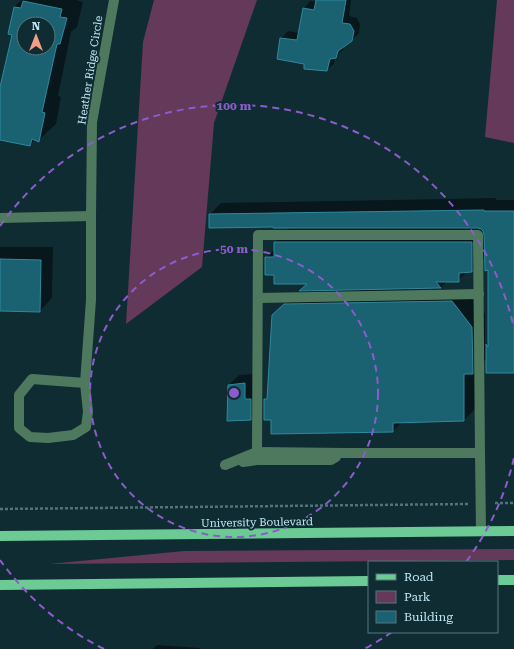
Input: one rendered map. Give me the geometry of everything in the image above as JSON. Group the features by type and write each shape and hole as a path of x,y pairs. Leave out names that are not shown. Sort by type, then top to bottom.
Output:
{"main road":[{"name":"University Boulevard","path":"0,536 514,531"},
{"path":"498,580 514,580"},
{"path":"0,585 368,581"}],"lane":[{"name":"Heather Ridge Circle","path":"85,383 32,379 19,395 19,428 30,437 48,438 72,435 86,428 88,412 85,383 91,300 90,216 92,122 114,0"},
{"path":"0,218 90,216"},
{"path":"257,452 258,236 478,234 481,531"},
{"path":"258,298 479,294"},
{"path":"345,453 330,460 258,460 225,465 257,452 480,453"}],"path":[{"path":"0,509 514,503"}],"green space":[{"path":"154,0 257,0 214,123 202,267 126,324 143,42"},
{"path":"497,0 514,0 514,143 485,137"},
{"path":"514,549 514,560 49,564 184,551"}],"building":[{"path":"316,0 346,0 342,23 350,24 354,31 352,41 338,51 336,58 330,59 327,71 304,69 304,64 277,59 280,38 297,40 303,8 314,10"},
{"path":"23,1 62,9 60,17 67,18 60,44 57,44 56,49 56,16 16,16 16,56 54,56 42,112 45,113 39,142 32,139 30,146 0,140 0,87 12,35 8,34 14,7 21,8"},
{"path":"484,210 514,211 514,373 486,373 486,344 488,347 488,270 485,271 484,235 481,229 273,227 209,228 209,214"},
{"path":"274,242 472,242 472,272 459,273 459,282 436,282 441,288 299,291 307,284 274,284 274,275 265,275 265,257 274,257"},
{"path":"0,259 41,260 40,312 0,311"},
{"path":"452,301 472,327 473,374 464,374 464,421 393,423 393,432 271,434 271,420 264,420 264,399 267,399 272,315 284,304"},
{"path":"245,383 245,399 251,399 251,420 227,421 228,385"}]}
